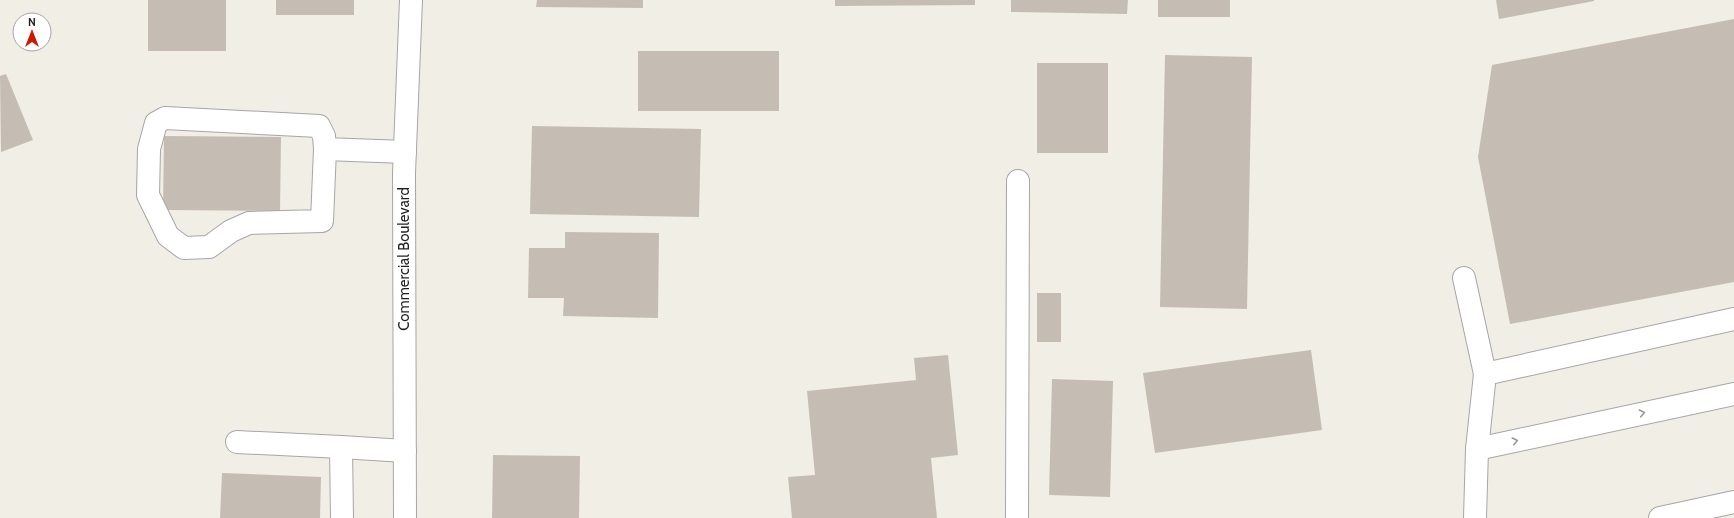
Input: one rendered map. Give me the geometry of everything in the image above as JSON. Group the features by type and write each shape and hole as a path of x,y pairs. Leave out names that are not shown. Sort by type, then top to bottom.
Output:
{"street":[{"name":"Commercial Boulevard","path":"405,518 405,152 411,0"},
{"path":"165,118 319,126 324,136 325,149 322,221 249,223 231,231 209,247 184,248 168,236 148,195 149,149 156,123 165,118"},
{"path":"325,149 405,152"},
{"path":"1017,518 1018,181"},
{"path":"1464,278 1485,374 1477,449 1475,518"},
{"path":"1485,374 1734,318"},
{"path":"1477,449 1734,394"},
{"path":"237,442 405,451"},
{"path":"341,447 342,518"},
{"path":"1660,518 1734,502"}],"building":[{"path":"148,0 226,0 226,51 148,51"},
{"path":"276,0 354,0 354,15 276,15"},
{"path":"537,0 643,0 643,8 536,7"},
{"path":"835,0 975,0 975,5 835,6"},
{"path":"1011,0 1128,0 1127,14 1011,12"},
{"path":"1158,0 1230,0 1230,17 1158,17"},
{"path":"1496,0 1594,0 1594,1 1499,19"},
{"path":"1734,19 1734,282 1510,324 1478,157 1492,65"},
{"path":"638,51 779,51 779,111 638,111"},
{"path":"1165,55 1252,57 1247,309 1160,307"},
{"path":"1037,63 1108,63 1108,153 1037,153"},
{"path":"6,74 33,140 1,152 0,76"},
{"path":"532,126 701,129 699,217 530,214"},
{"path":"164,136 281,137 280,211 163,210"},
{"path":"565,232 659,233 658,318 563,316 564,298 528,298 529,248 565,248"},
{"path":"1037,293 1061,293 1061,342 1037,342"},
{"path":"1311,350 1322,430 1155,453 1143,373"},
{"path":"948,355 958,455 931,458 937,518 792,518 788,477 815,475 807,391 916,380 914,358"},
{"path":"1052,379 1113,381 1110,497 1049,495"},
{"path":"493,455 580,456 579,518 492,518"},
{"path":"222,473 321,477 320,518 220,518"}]}
